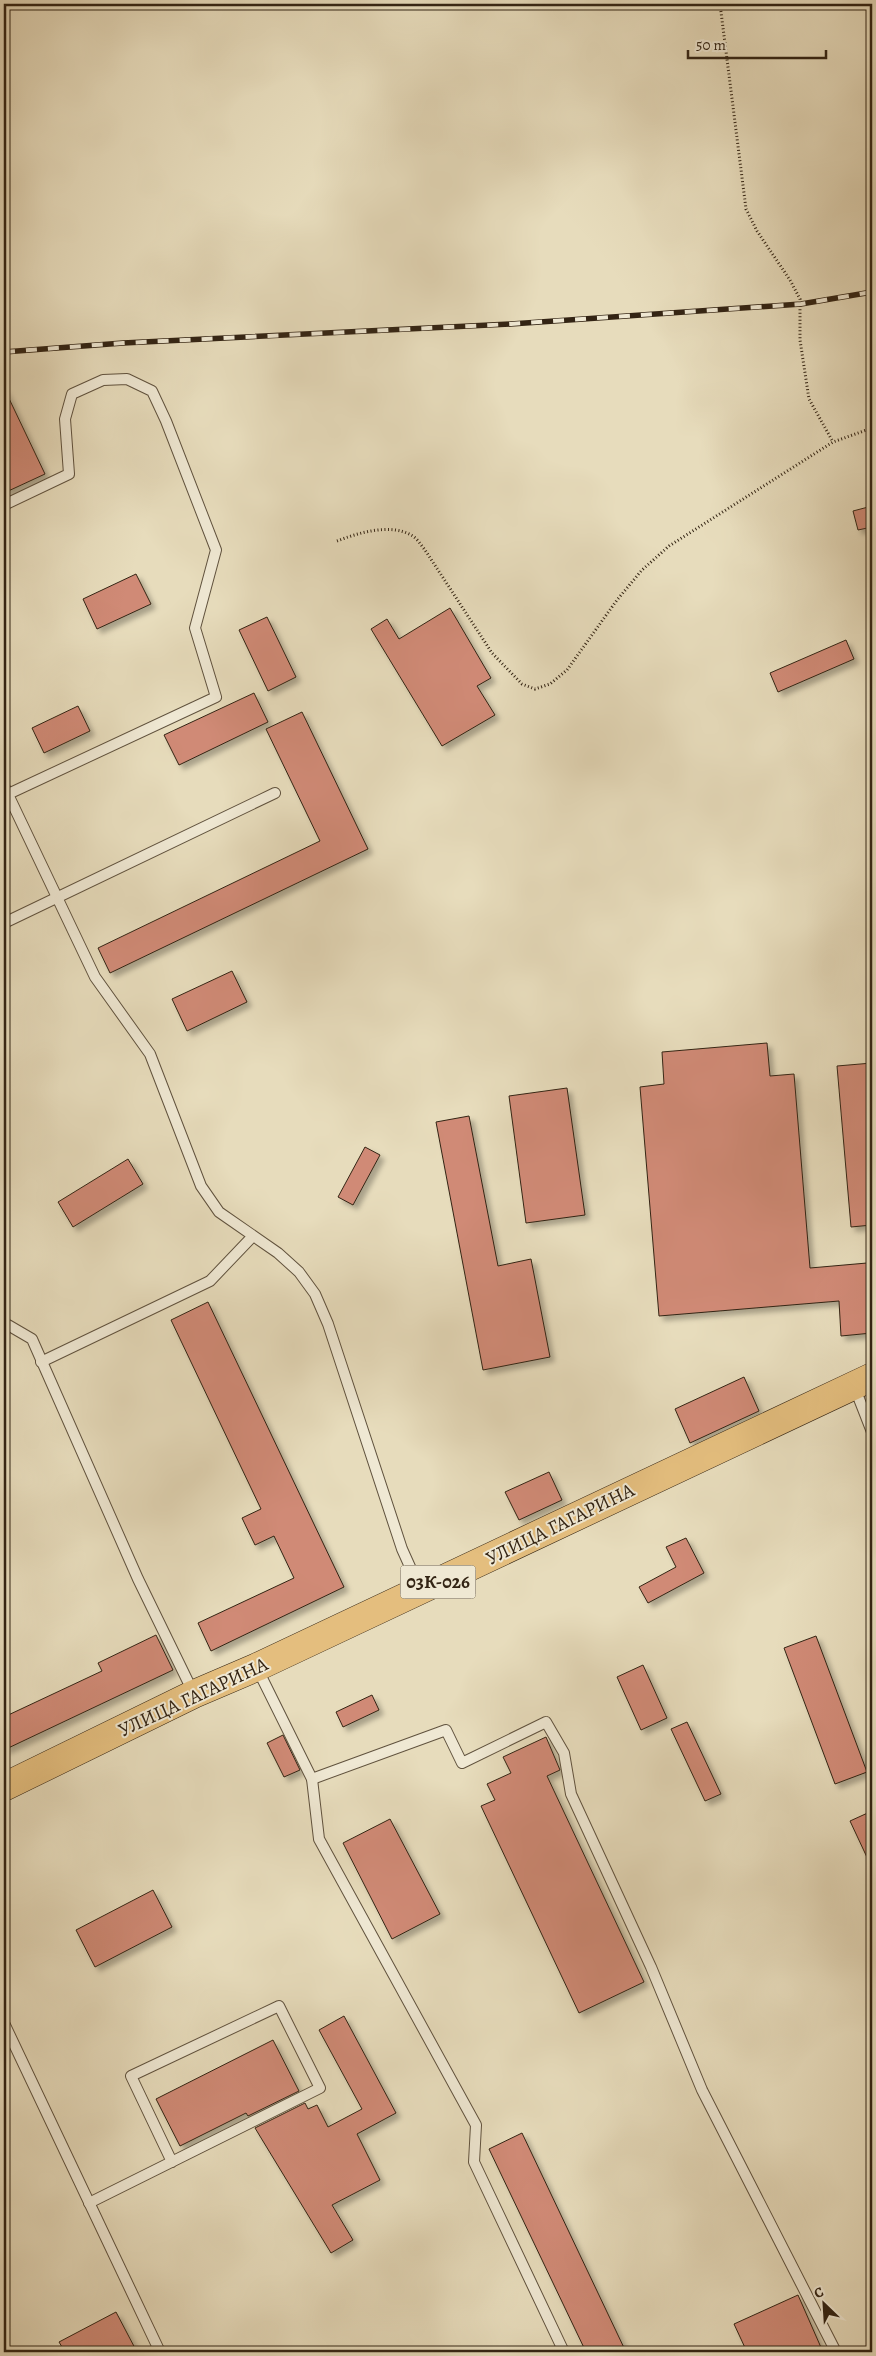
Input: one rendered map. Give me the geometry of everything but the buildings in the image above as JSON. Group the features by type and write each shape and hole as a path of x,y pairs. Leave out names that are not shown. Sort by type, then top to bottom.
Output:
{"main road":[{"name":"УЛИЦА ГАГАРИНА","path":"4,1787 194,1694 257,1667 863,1382"}],"lane":[{"path":"4,504 69,474 65,419 72,394 103,380 127,379 152,392 166,421 216,550 196,628 216,697 5,792 95,977 150,1054 201,1186 218,1212 278,1253 299,1272 315,1294 328,1324 402,1549 420,1590"},
{"path":"4,923 275,793"},
{"path":"41,1362 210,1281 252,1237"},
{"path":"4,1326 8,1325 32,1339 134,1570 194,1694"},
{"path":"863,1382 872,1432"},
{"path":"257,1667 312,1779 319,1839 476,2125 474,2162 564,2352"},
{"path":"312,1779 446,1730 462,1763 546,1722 564,1753 571,1794 651,1967 702,2090 836,2352"},
{"path":"89,2203 172,2162 320,2088 279,2006 132,2076 172,2162"},
{"path":"4,2023 160,2352"}],"path":[{"path":"720,4 746,209 757,231 800,298 800,340 809,399 833,442"},
{"path":"337,541 354,534 373,531 397,531 412,536 425,550 492,653 522,684 535,689 550,684 567,670 617,600 642,570 669,546 833,442 872,428"}],"railway":[{"path":"4,352 123,343 511,324 801,304 872,292"}]}
